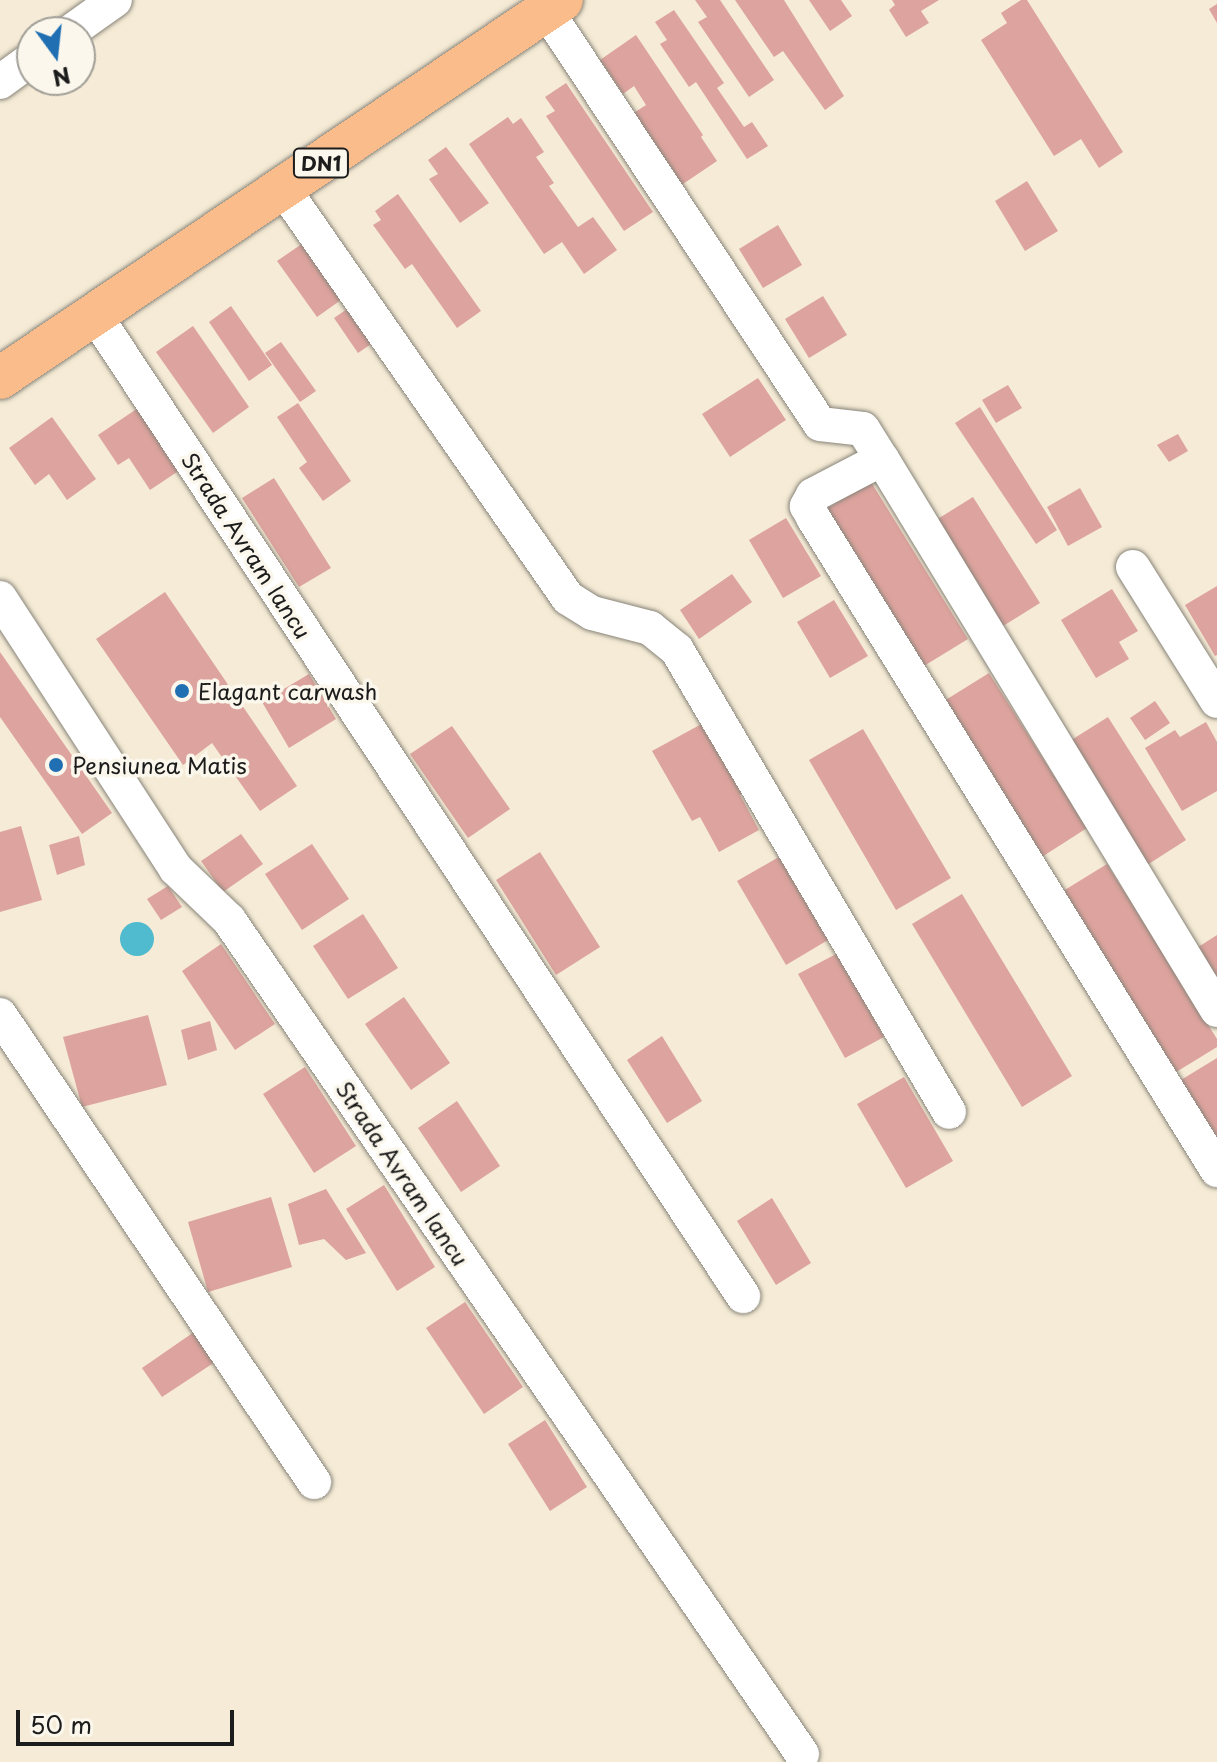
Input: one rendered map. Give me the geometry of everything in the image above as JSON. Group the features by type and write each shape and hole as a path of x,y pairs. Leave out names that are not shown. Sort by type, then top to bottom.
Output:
{"main road":[{"name":"DN1","path":"0,378 556,3"}],"lane":[{"path":"92,16 115,0"},
{"path":"556,3 820,424 863,429 1217,1010"},
{"path":"283,188 568,598 592,613 650,628 677,650 949,1112"},
{"name":"Strada Avram Iancu","path":"95,315 743,1296"},
{"path":"882,459 813,495 807,506 1217,1170"},
{"path":"1133,567 1217,701"},
{"name":"Strada Avram Iancu","path":"0,598 176,869 229,920 802,1754"},
{"path":"0,1015 314,1482"}],"water":[{"path":"137,922 149,927 154,939 149,951 137,956 125,951 120,939 125,927"}],"building":[{"path":"695,0 720,0 774,80 749,97 698,22 707,17"},
{"path":"735,0 784,0 844,96 825,110 783,51 774,57"},
{"path":"809,0 841,0 852,16 830,31"},
{"path":"892,0 939,0 921,11 929,23 906,37 889,10 895,5"},
{"path":"1021,0 1027,0 1123,152 1099,168 1081,139 1054,156 981,40 1007,23 1001,13"},
{"path":"1217,4 1217,23 1209,9"},
{"path":"674,10 724,83 717,88 744,127 752,122 768,146 747,159 696,82 689,87 660,44 667,40 655,22"},
{"path":"636,35 717,161 680,186 629,116 646,105 634,86 623,94 600,60"},
{"path":"566,83 653,212 624,231 546,116 555,111 545,97"},
{"path":"508,117 513,124 521,118 544,152 536,157 554,183 549,186 578,227 593,217 617,250 584,274 562,242 544,254 469,144"},
{"path":"446,147 489,203 460,223 429,179 438,174 428,160"},
{"path":"1027,181 1058,231 1025,251 995,201"},
{"path":"398,194 481,311 457,328 412,264 405,269 373,225 381,220 375,211"},
{"path":"778,225 802,265 763,288 739,249"},
{"path":"309,239 348,295 317,317 277,261"},
{"path":"823,296 847,335 809,358 785,319"},
{"path":"231,306 272,365 249,381 209,322"},
{"path":"350,307 374,342 358,353 334,318"},
{"path":"193,326 249,407 213,433 156,352"},
{"path":"281,342 316,391 300,402 265,353"},
{"path":"758,378 786,420 730,457 702,414"},
{"path":"1008,385 1022,408 996,423 982,400"},
{"path":"298,403 351,481 323,501 299,468 307,462 277,417"},
{"path":"141,406 183,468 150,490 129,458 118,465 98,435"},
{"path":"980,407 1057,530 1036,544 955,423"},
{"path":"52,417 96,479 67,500 49,474 35,485 9,448"},
{"path":"1178,434 1188,451 1169,462 1157,445"},
{"path":"274,478 331,568 299,587 242,498"},
{"path":"871,482 968,639 919,669 821,512"},
{"path":"1080,488 1102,527 1068,546 1047,507"},
{"path":"973,497 1040,603 1003,626 936,520"},
{"path":"786,518 821,576 783,598 749,540"},
{"path":"732,574 752,602 699,639 680,610"},
{"path":"1217,586 1217,655 1215,656 1185,605"},
{"path":"1112,589 1138,631 1119,642 1129,659 1096,678 1061,620"},
{"name":"Elagant carwash","path":"165,592 297,786 260,811 212,743 183,765 96,639"},
{"path":"834,600 868,656 830,678 797,622"},
{"name":"Pensiunea Matis","path":"0,652 112,813 82,834 0,717"},
{"path":"989,673 1087,828 1034,862 936,706"},
{"path":"309,674 336,719 289,748 262,702"},
{"path":"1155,701 1170,723 1145,740 1130,718"},
{"path":"1108,717 1186,840 1144,867 1065,744"},
{"path":"707,721 746,791 740,795 759,830 719,852 700,817 692,821 652,751"},
{"path":"1206,722 1217,742 1217,791 1182,811 1145,748 1175,730 1180,737"},
{"path":"452,726 510,809 468,838 410,754"},
{"path":"863,729 951,878 896,910 809,760"},
{"path":"21,826 42,900 0,912 0,832"},
{"path":"241,834 263,864 223,892 201,861"},
{"path":"79,836 85,865 57,875 49,845"},
{"path":"312,844 349,899 302,930 265,874"},
{"path":"540,852 600,947 556,975 496,880"},
{"path":"784,854 833,937 786,965 737,881"},
{"path":"1107,864 1217,1039 1217,1047 1168,1077 1055,896"},
{"path":"168,886 182,907 161,920 147,899"},
{"path":"962,894 1072,1076 1022,1107 912,924"},
{"path":"363,914 398,968 348,999 313,946"},
{"path":"1217,935 1217,991 1192,951"},
{"path":"221,944 275,1024 235,1050 182,971"},
{"path":"838,953 884,1037 845,1058 798,974"},
{"path":"404,997 450,1063 411,1090 365,1024"},
{"path":"148,1015 167,1085 82,1107 63,1037"},
{"path":"210,1021 217,1050 188,1060 181,1030"},
{"path":"662,1036 702,1101 667,1123 627,1060"},
{"path":"1217,1058 1217,1150 1176,1083"},
{"path":"305,1067 356,1146 314,1173 263,1094"},
{"path":"904,1077 953,1161 906,1188 857,1104"},
{"path":"457,1101 500,1166 461,1192 418,1128"},
{"path":"384,1185 435,1267 397,1291 346,1209"},
{"path":"326,1189 366,1253 346,1260 324,1239 299,1245 288,1204"},
{"path":"271,1197 292,1267 208,1292 188,1222"},
{"path":"772,1198 811,1263 776,1285 737,1221"},
{"path":"465,1302 523,1387 484,1414 426,1328"},
{"path":"194,1332 215,1362 162,1397 142,1368"},
{"path":"545,1420 587,1487 550,1511 508,1444"}],"place":[{"name":"Elagant carwash","path":"182,691"},
{"name":"Pensiunea Matis","path":"56,765"}]}
